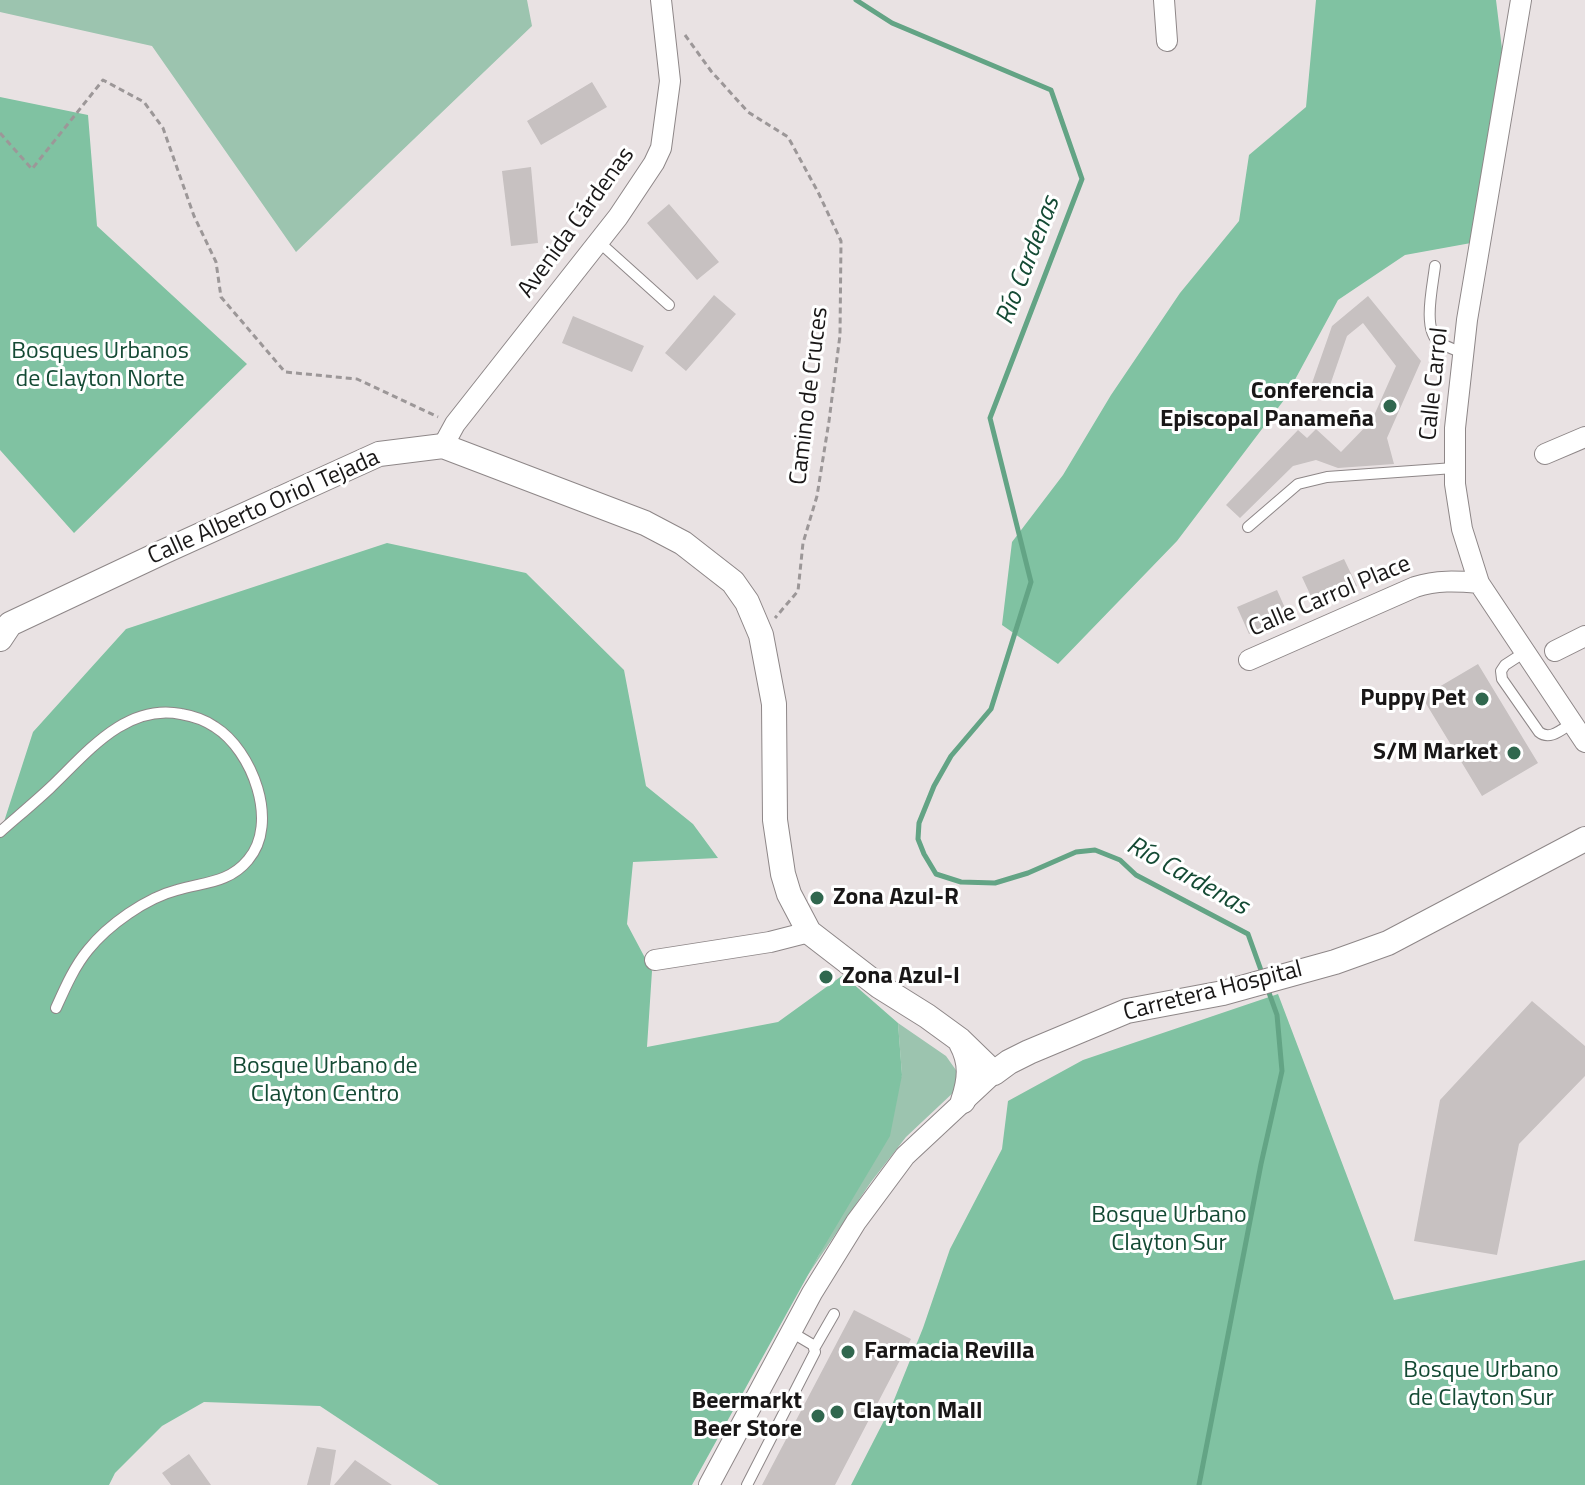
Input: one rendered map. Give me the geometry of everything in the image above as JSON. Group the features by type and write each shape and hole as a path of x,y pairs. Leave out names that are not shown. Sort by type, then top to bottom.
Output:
{"street":[{"path":"1164,0 1167,41"},
{"name":"Calle Carrol","path":"1521,0 1463,353 1454,468 1462,529 1479,583 1585,742"},
{"name":"Avenida Cárdenas","path":"449,435 599,242 654,163 661,148 670,81 661,2"},
{"name":"Calle Alberto Oriol Tejada","path":"0,639 10,624 163,552 379,454 449,435 661,530 733,582 747,602 766,655 774,704 775,820 783,874 789,894 809,932 879,986 960,1040 994,1073"},
{"path":"1545,454 1585,437"},
{"name":"Calle Carrol Place","path":"1249,660 1415,587 1446,580 1479,583"},
{"path":"1555,651 1585,636"},
{"name":"Carretera Hospital","path":"709,1485 791,1332 836,1254 877,1192 905,1156 994,1073 1029,1052 1127,1011 1223,993 1335,962 1401,937 1585,839"},
{"path":"655,960 770,942 809,932"},
{"path":"960,1040 992,1053 1029,1052"},
{"path":"960,1040 970,1075 963,1101"}],"lane":[{"path":"599,242 669,305"},
{"path":"1435,266 1429,323 1438,342 1463,353"},
{"path":"1248,527 1298,484 1311,480 1454,468"},
{"path":"1525,652 1505,665 1501,671 1502,679 1544,736 1572,723"},
{"path":"0,832 104,736 125,724 158,713 197,717 217,728 236,746 257,786 262,822 249,859 234,873 220,880 156,897 108,929 86,952 56,1008"},
{"path":"747,1485 834,1314"},
{"path":"791,1332 815,1347"}],"path":[{"name":"Camino de Cruces","path":"661,2 711,71 748,112 788,137 841,241 840,335 817,496 803,543 798,591 772,621"},
{"path":"0,133 32,169 103,80 144,102 163,128 194,216 216,262 221,297 285,372 357,379 449,435"}],"green space":[{"path":"0,0 527,0 532,26 296,252 152,46 0,12"},
{"path":"1316,0 1496,0 1509,106 1471,243 1405,255 1338,300 1284,400 1177,541 1058,664 1002,625 1012,542 1063,475 1111,395 1180,293 1239,221 1249,155 1306,107"},
{"name":"Bosques Urbanos de Clayton Norte","path":"0,97 88,115 97,226 247,364 74,533 0,450"},
{"name":"Bosque Urbano de Clayton Centro","path":"387,543 526,573 624,670 646,786 693,824 718,858 633,862 627,924 652,971 647,1047 778,1022 843,975 898,1023 902,1075 890,1136 819,1255 692,1485 439,1485 320,1406 204,1402 162,1426 115,1473 109,1485 0,1485 0,834 33,732 126,629"},
{"name":"Bosque Urbano Clayton Sur","path":"1278,994 1394,1300 1585,1260 1585,1485 851,1485 892,1405 950,1249 1002,1149 1008,1101 1083,1060"},
{"path":"898,1023 946,1056 958,1073 956,1090 906,1137 871,1182 805,1279 902,1075"}],"building":[{"path":"592,82 607,107 541,145 527,121"},
{"path":"531,167 538,243 511,246 502,171"},
{"path":"669,204 719,262 697,280 647,223"},
{"path":"714,295 736,314 686,371 665,353"},
{"name":"Conferencia Episcopal Panameña","path":"1368,296 1421,361 1387,438 1394,464 1338,468 1316,460 1293,466 1240,518 1226,505 1298,430 1307,438 1316,429 1341,452 1372,420 1396,366 1363,323 1347,336 1328,391 1311,386 1332,326"},
{"path":"573,316 644,346 632,372 562,343"},
{"path":"1344,559 1357,586 1315,605 1302,577"},
{"path":"1277,590 1289,617 1249,634 1237,607"},
{"path":"1478,664 1538,763 1482,796 1422,697"},
{"path":"1532,1001 1585,1046 1585,1076 1519,1144 1497,1255 1414,1241 1440,1100"},
{"name":"Clayton Mall","path":"854,1310 911,1339 835,1485 762,1485"},
{"path":"317,1447 336,1450 330,1485 307,1485"},
{"path":"189,1454 211,1485 171,1485 162,1473"},
{"path":"355,1460 392,1485 334,1485"}],"waterway":[{"name":"Río Cardenas","path":"856,0 892,23 1051,90 1082,179 990,418 1031,582 991,709 951,756 934,786 919,823 918,839 924,854 936,874 961,882 995,883 1028,873 1076,852 1095,850 1120,860 1136,875 1248,934 1262,973"},
{"name":"Río Cardenas","path":"1199,1485 1282,1071 1277,1015 1268,990"}],"place":[{"name":"Conferencia Episcopal Panameña","path":"1390,406"},
{"name":"Puppy Pet","path":"1482,699"},
{"name":"S/M Market","path":"1514,753"},
{"name":"Zona Azul-R","path":"817,898"},
{"name":"Zona Azul-I","path":"826,977"},
{"name":"Farmacia Revilla","path":"848,1352"},
{"name":"Clayton Mall","path":"837,1412"},
{"name":"Beermarkt Beer Store","path":"818,1416"}],"park label":[{"name":"Bosque Urbano de Clayton Sur","path":"1481,1385"}]}
